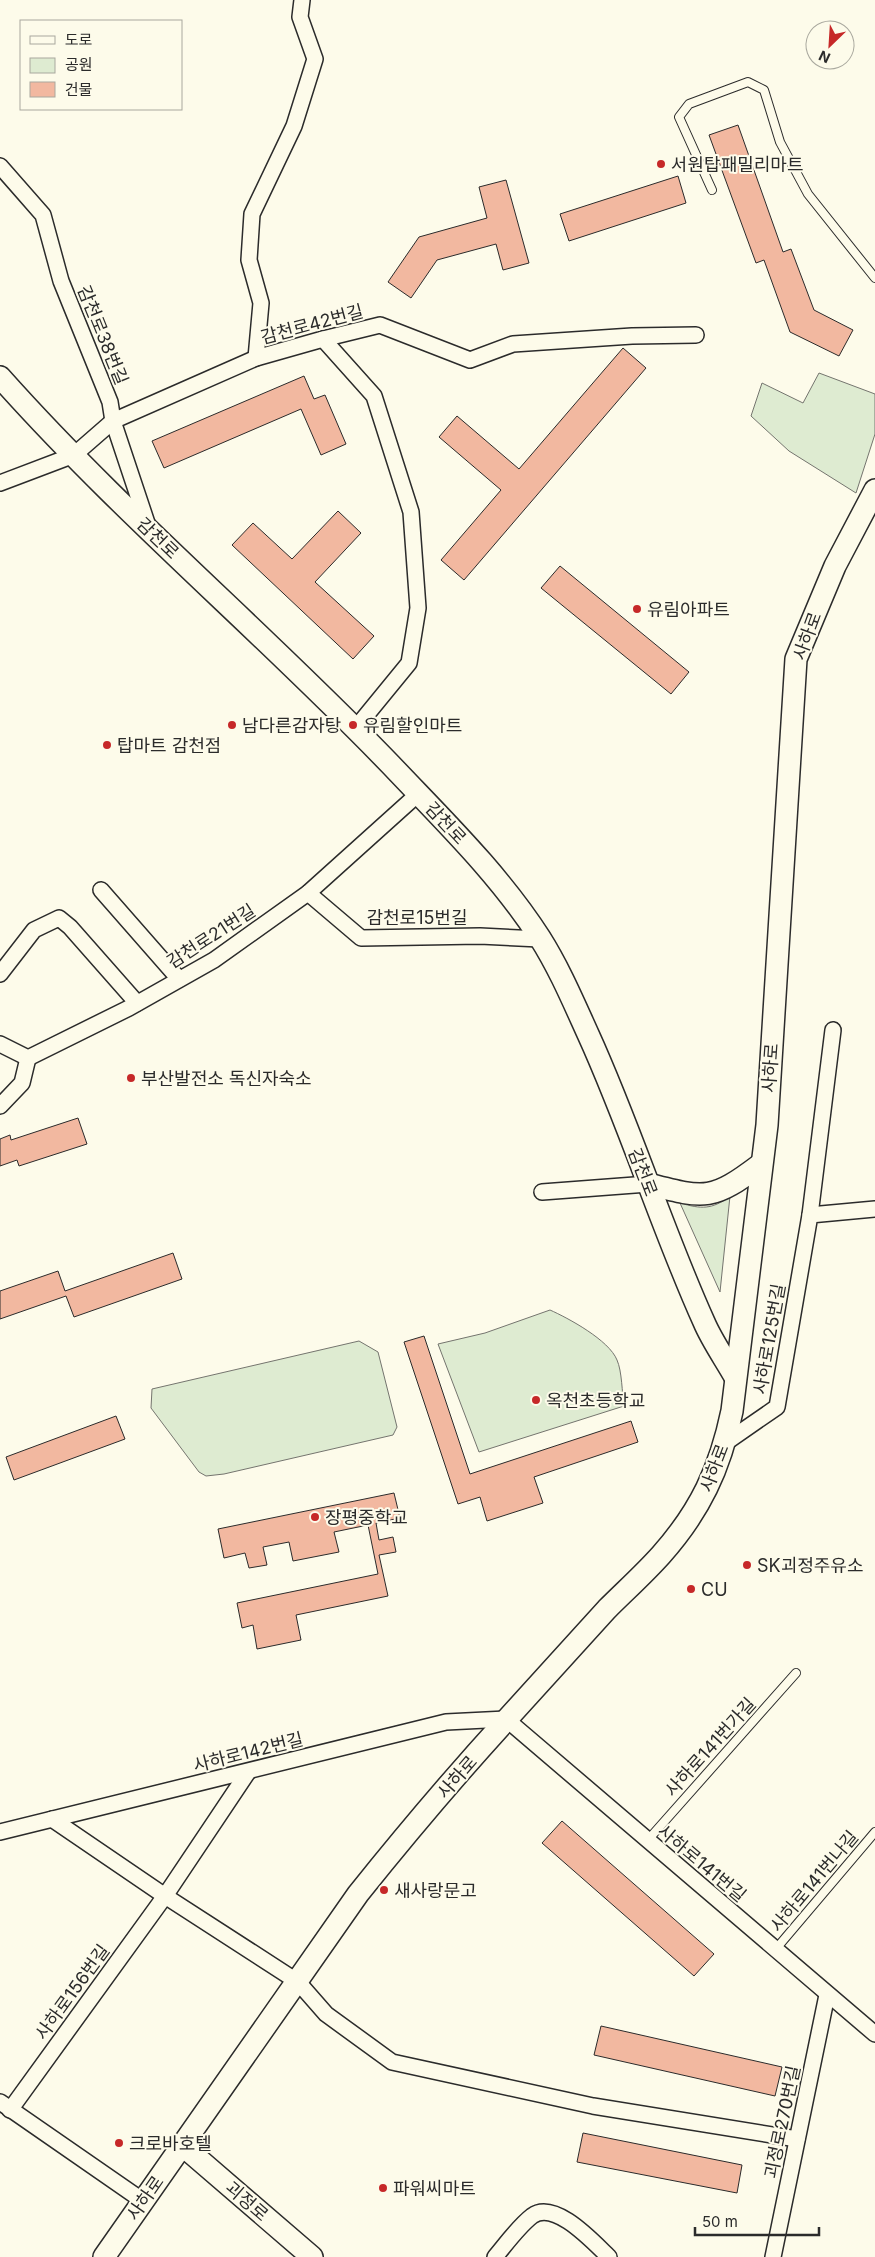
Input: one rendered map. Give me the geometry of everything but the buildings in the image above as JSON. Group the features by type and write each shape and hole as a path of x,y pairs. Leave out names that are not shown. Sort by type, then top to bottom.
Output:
{"street":[{"path":"256,358 261,303 249,260 252,214 294,126 314,59 300,17 302,0"},
{"name":"감천로38번길","path":"0,166 43,215 62,281 110,402 113,421 150,530"},
{"name":"감천로42번길","path":"74,455 113,421 256,358 380,325 470,360 514,344 632,336 696,336"},
{"path":"324,339 374,396 412,512 418,608 409,663 356,728"},
{"name":"감천로","path":"0,377 74,455 150,530 356,728 500,883 540,938 573,1000 610,1083 648,1184 705,1324 735,1376"},
{"path":"0,483 74,455"},
{"name":"사하로","path":"104,2257 358,1894 390,1854 506,1720 608,1608 660,1556 682,1530 707,1492 725,1443 732,1412 767,1125 796,659 835,566 875,490"},
{"name":"감천로21번길","path":"28,1058 137,1003 214,960 308,893 418,794"},
{"path":"101,890 180,979"},
{"name":"감천로15번길","path":"308,893 361,938 480,936 540,938"},
{"path":"0,974 34,930 59,918 70,927 137,1003"},
{"name":"사하로125번길","path":"725,1443 777,1407 810,1215 833,1030"},
{"path":"0,1044 28,1058 22,1083 0,1106"},
{"path":"542,1192 648,1184 693,1195 707,1194 721,1191 738,1182 762,1164"},
{"path":"810,1215 875,1209"},
{"name":"사하로142번길","path":"0,1832 446,1722 506,1720"},
{"name":"사하로141번길","path":"506,1720 875,2034"},
{"name":"사하로156번길","path":"5,2106 164,1896 248,1772"},
{"path":"52,1819 164,1896 298,1982 326,2014 392,2062 593,2106 797,2139"},
{"name":"괴정로270번길","path":"773,2257 827,1995"},
{"path":"5,2106 143,2201"},
{"name":"괴정로","path":"182,2145 312,2257"},
{"path":"495,2257 533,2215 545,2211 556,2214 576,2227 609,2257"}],"lane":[{"path":"712,190 679,117 689,104 748,82 764,90 780,142 808,194 875,278"},
{"name":"사하로141번가길","path":"647,1841 796,1673"},
{"name":"사하로141번나길","path":"775,1950 875,1832"}],"green space":[{"path":"819,373 875,394 875,434 856,493 789,451 751,416 762,383 803,403"},
{"path":"730,1196 720,1292 680,1203 706,1207 718,1204"},
{"path":"550,1310 587,1330 613,1352 620,1370 624,1406 479,1452 438,1344 485,1333"},
{"path":"359,1341 378,1352 397,1427 393,1435 224,1474 206,1476 199,1472 151,1408 152,1389"}],"place":[{"name":"서원탑패밀리마트","path":"661,164"},
{"name":"유림아파트","path":"637,609"},
{"name":"남다른감자탕","path":"232,725"},
{"name":"유림할인마트","path":"353,725"},
{"name":"탑마트 감천점","path":"107,745"},
{"name":"부산발전소 독신자숙소","path":"131,1078"},
{"name":"옥천초등학교","path":"536,1400"},
{"name":"장평중학교","path":"315,1517"},
{"name":"SK괴정주유소","path":"747,1565"},
{"name":"CU","path":"691,1589"},
{"name":"새사랑문고","path":"384,1890"},
{"name":"크로바호텔","path":"119,2143"},
{"name":"파워씨마트","path":"383,2188"}]}
